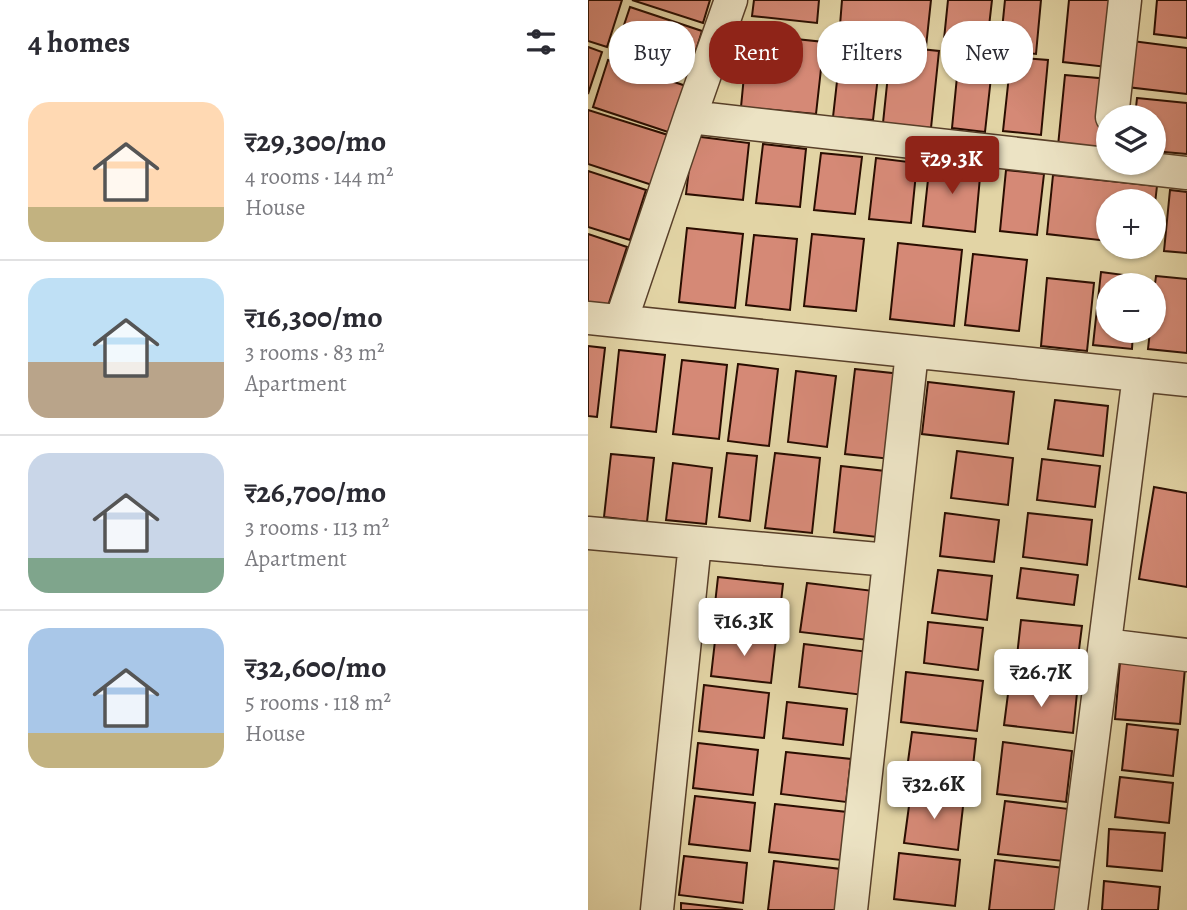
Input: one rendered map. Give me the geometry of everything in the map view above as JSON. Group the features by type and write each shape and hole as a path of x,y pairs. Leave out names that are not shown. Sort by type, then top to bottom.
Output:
{"street":[{"path":"621,321 731,0"},
{"path":"1113,105 1125,0"},
{"path":"690,117 1096,161"},
{"path":"1166,170 1187,173"},
{"path":"588,318 1187,380"},
{"path":"852,910 912,352"},
{"path":"1071,910 1139,375"},
{"path":"588,533 889,560"},
{"path":"657,910 695,543"},
{"path":"1105,645 1187,654"}],"building":[{"path":"588,0 622,0 615,21 609,21 607,47 588,41"},
{"path":"632,0 710,0 703,23"},
{"path":"754,0 819,0 817,23 752,16"},
{"path":"842,0 931,0 927,38 927,21 840,21"},
{"path":"948,0 992,0 990,21 946,21"},
{"path":"1005,0 1041,0 1036,54 1033,54 1033,21 1003,21"},
{"path":"1069,0 1114,0 1107,67 1063,62"},
{"path":"1157,0 1187,0 1187,38 1154,34"},
{"path":"630,7 672,21 625,21"},
{"path":"695,29 702,31 695,54"},
{"path":"803,40 817,41 817,84 819,84 816,114 741,107 743,84 803,84"},
{"path":"1132,41 1187,48 1187,94 1127,87"},
{"path":"588,47 602,52 588,94"},
{"path":"927,50 939,51 931,128 883,123 887,84 927,84"},
{"path":"1033,59 1048,60 1041,135 1003,131 1008,84 1033,84"},
{"path":"608,60 609,84 680,84 689,87 674,134 593,107"},
{"path":"1065,75 1109,79 1106,105 1096,105 1096,150 1058,146"},
{"path":"837,84 877,84 873,120 833,117"},
{"path":"956,84 990,84 985,132 952,128"},
{"path":"1137,98 1187,103 1187,154 1166,152 1166,105 1136,105"},
{"path":"588,110 668,135 652,185 588,164"},
{"path":"693,136 749,143 743,200 686,194"},
{"path":"763,144 806,149 800,207 756,203"},
{"path":"821,153 862,157 855,214 814,210"},
{"path":"876,158 917,163 911,223 869,219"},
{"path":"930,161 981,166 975,232 923,226"},
{"path":"1006,170 1044,174 1037,235 1000,231"},
{"path":"588,171 646,190 630,240 588,227"},
{"path":"1053,175 1157,186 1157,189 1096,189 1096,240 1047,234"},
{"path":"1170,190 1187,192 1187,253 1166,251"},
{"path":"687,228 743,234 735,308 679,302"},
{"path":"588,234 627,247 607,309 588,303"},
{"path":"812,234 864,239 856,311 804,306"},
{"path":"754,235 797,239 790,310 746,305"},
{"path":"898,243 962,250 954,326 890,319"},
{"path":"973,254 1027,260 1019,331 965,325"},
{"path":"1166,277 1187,279 1187,353 1148,349 1149,343 1166,343"},
{"path":"1047,278 1094,283 1087,351 1041,346"},
{"path":"1096,318 1096,343 1132,343 1132,349 1093,345"},
{"path":"588,346 605,348 597,417 588,416"},
{"path":"619,350 665,355 656,432 611,427"},
{"path":"682,360 727,365 719,439 673,434"},
{"path":"738,364 778,369 769,446 728,441"},
{"path":"855,369 901,374 891,459 845,454"},
{"path":"796,371 836,376 827,447 788,442"},
{"path":"928,382 1014,392 1008,444 922,434"},
{"path":"1055,400 1108,406 1103,456 1048,449"},
{"path":"957,451 1013,458 1008,505 951,498"},
{"path":"727,453 757,456 750,521 719,517"},
{"path":"775,453 820,458 812,533 765,528"},
{"path":"611,454 654,458 647,522 604,517"},
{"path":"1042,459 1100,466 1095,507 1037,500"},
{"path":"673,463 712,468 706,524 666,520"},
{"path":"841,466 885,471 877,537 834,532"},
{"path":"1154,487 1187,493 1187,587 1139,579"},
{"path":"945,513 999,520 994,562 940,556"},
{"path":"1028,513 1092,520 1087,565 1023,557"},
{"path":"1021,568 1078,575 1074,605 1017,598"},
{"path":"938,570 992,576 987,620 932,613"},
{"path":"718,577 783,584 778,629 713,622"},
{"path":"807,583 874,591 868,640 800,632"},
{"path":"1021,620 1082,626 1075,681 1015,674"},
{"path":"928,622 983,628 978,670 924,663"},
{"path":"716,632 776,639 771,683 711,676"},
{"path":"804,644 869,652 863,695 799,687"},
{"path":"1120,662 1185,668 1180,724 1115,719"},
{"path":"906,672 983,681 977,731 901,722"},
{"path":"704,685 769,693 764,738 699,731"},
{"path":"1009,686 1077,693 1073,733 1004,725"},
{"path":"787,702 847,709 843,745 783,738"},
{"path":"1127,724 1178,730 1173,776 1122,770"},
{"path":"912,732 976,739 971,784 906,776"},
{"path":"1003,742 1072,751 1066,802 997,794"},
{"path":"698,743 758,750 753,795 693,788"},
{"path":"786,752 851,759 846,802 781,794"},
{"path":"1120,777 1173,783 1169,823 1115,817"},
{"path":"911,791 964,798 958,850 904,843"},
{"path":"695,796 755,803 750,851 689,844"},
{"path":"1005,801 1069,809 1063,861 998,854"},
{"path":"775,804 856,813 850,861 769,852"},
{"path":"1109,829 1165,833 1162,871 1107,866"},
{"path":"899,853 960,860 955,906 894,899"},
{"path":"684,856 747,863 743,903 679,895"},
{"path":"995,860 1064,868 1059,910 989,910"},
{"path":"774,861 849,870 845,910 768,910"},
{"path":"1104,881 1160,887 1158,910 1102,910"},
{"path":"681,903 743,910 681,910"}]}
